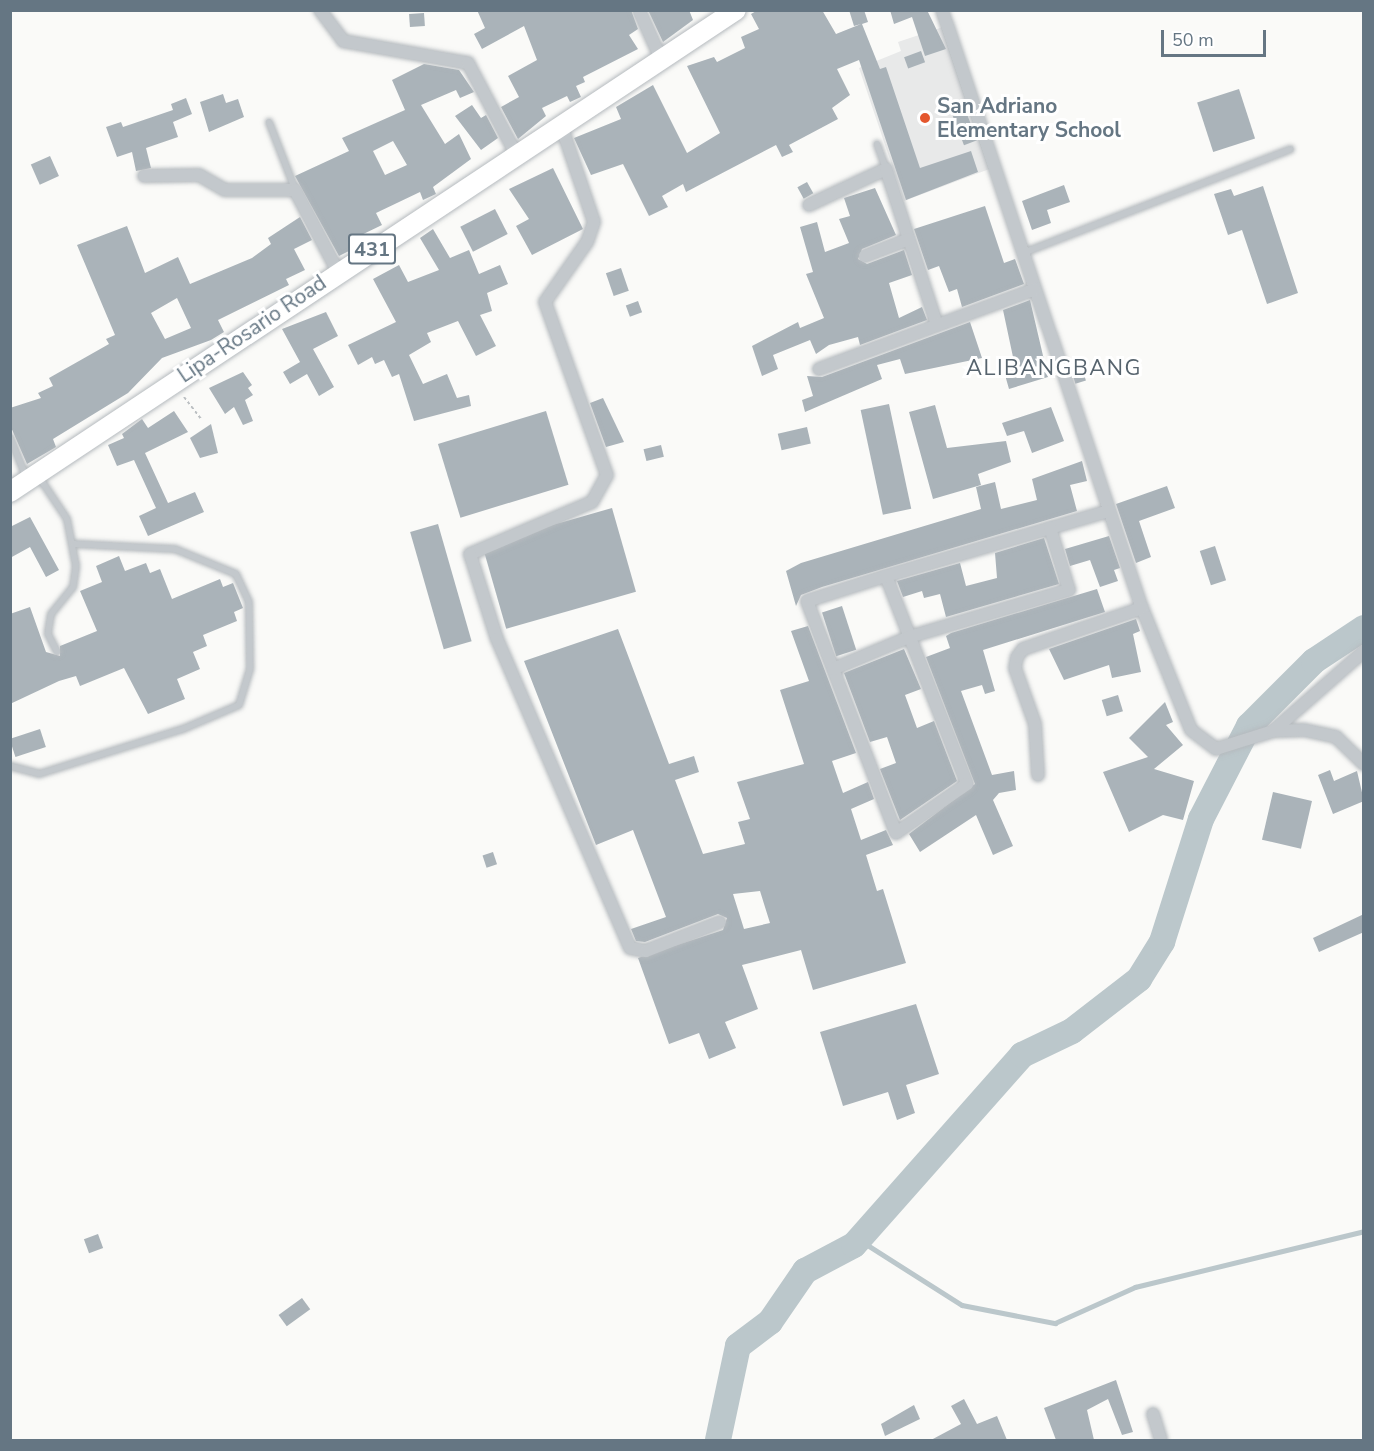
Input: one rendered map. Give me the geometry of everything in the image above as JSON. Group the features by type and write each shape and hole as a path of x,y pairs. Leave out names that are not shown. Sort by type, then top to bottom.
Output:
{"main road":[{"name":"Lipa-Rosario Road","path":"10,492 516,154 562,128 736,10"}],"street":[{"path":"320,10 343,41 468,63 516,154"},
{"path":"639,10 662,59"},
{"path":"942,10 1108,511 1142,608 1191,730 1216,749 1273,731 1336,737 1364,764"},
{"path":"562,128 594,222 587,242 545,302 607,475 592,502 470,554 497,639 630,948 646,951 720,922"},
{"path":"809,205 886,169 937,325"},
{"path":"144,176 199,175 236,191 295,190 338,272"},
{"path":"865,256 909,239"},
{"path":"819,369 1035,289"},
{"path":"886,576 967,784 896,833 807,601 886,576 1108,511"},
{"path":"833,669 909,637 1069,590 1050,528"},
{"path":"1038,775 1035,724 1015,668 1017,657 1023,649 1142,608"},
{"path":"1273,731 1364,651"},
{"path":"1153,1414 1161,1440"}],"lane":[{"path":"269,122 295,190"},
{"path":"877,144 886,169"},
{"path":"1023,253 1291,149"},
{"path":"10,437 32,477 67,519 73,544 73,587 51,614 48,634 57,652"},
{"path":"10,766 39,774 183,729 239,705 250,669 249,602 237,574 175,549 73,544"}],"path":[{"path":"174,382 201,419"}],"shaded area":[{"name":"San Adriano Elementary School","path":"943,27 992,168 904,201 859,68 901,51 898,42"}],"building":[{"path":"477,10 631,10 638,29 629,35 638,49 583,77 585,82 576,86 581,97 570,102 567,96 542,108 546,116 518,139 501,107 519,97 508,76 537,60 524,26 482,49 474,34 485,28"},
{"path":"648,10 689,10 693,20 663,42"},
{"path":"758,10 822,10 836,34 861,24 854,26 849,10 864,10 868,22 862,24 880,69 886,67 920,168 971,151 978,172 906,200 859,60 837,69 850,95 832,108 838,119 789,145 793,152 782,157 776,145 686,192 683,184 662,196 668,207 649,216 623,164 591,175 574,138 621,119 616,107 653,85 687,153 720,133 687,66 714,57 717,62 745,48 741,37 759,29 751,14"},
{"path":"890,10 927,10 946,49 925,56 912,17 894,24"},
{"path":"424,13 425,26 410,27 409,14"},
{"path":"921,51 925,62 908,68 904,57"},
{"path":"424,64 459,70 474,92 460,98 456,90 421,105 445,144 459,134 471,159 433,187 436,194 423,200 420,192 376,213 382,225 353,239 357,247 339,256 295,176 349,151 342,138 405,110 392,80","holes":["393,141 407,165 385,175 373,151"]},
{"path":"1239,89 1255,138 1213,152 1197,103"},
{"path":"223,94 226,103 238,99 244,117 209,132 200,102"},
{"path":"186,98 192,114 173,122 178,137 146,148 151,168 136,171 132,152 117,157 106,127 121,122 123,127 173,110 171,104"},
{"path":"962,101 977,140 964,145 949,106"},
{"path":"472,105 481,118 486,115 498,138 481,150 455,116"},
{"path":"50,156 59,176 40,185 31,165"},
{"path":"553,168 583,229 532,255 516,226 529,219 509,189"},
{"path":"807,182 813,193 804,199 797,187"},
{"path":"1064,185 1070,202 1047,210 1051,223 1032,230 1022,201"},
{"path":"1263,186 1298,293 1267,304 1242,230 1228,235 1214,194 1231,189 1234,196"},
{"path":"875,188 896,235 862,249 858,259 867,264 904,250 912,275 889,283 899,318 922,307 927,320 860,345 858,337 829,345 816,354 810,340 773,355 778,369 762,376 752,346 798,322 800,328 824,318 806,274 813,272 800,227 817,222 825,252 849,243 839,219 850,216 844,198"},
{"path":"985,206 1004,263 1015,259 1024,284 962,307 957,289 949,292 939,266 928,270 914,229"},
{"path":"495,209 508,234 473,252 460,227"},
{"path":"300,217 312,240 294,249 305,270 286,279 289,285 218,320 224,332 211,340 162,358 128,393 53,439 56,447 27,464 10,425 10,408 41,398 38,393 53,386 49,378 109,344 106,339 115,335 77,245 127,226 145,273 178,257 190,284 252,258 271,244 268,238","holes":["177,298 191,328 165,339 151,313"]},
{"path":"433,229 450,258 469,250 479,274 500,265 508,284 487,293 492,311 480,315 496,346 476,356 458,321 427,333 431,342 409,355 423,384 447,374 457,398 469,395 471,406 414,421 399,374 392,377 384,360 375,364 372,357 358,365 348,345 396,322 373,279 399,265 408,282 439,270 420,238"},
{"path":"621,268 629,291 614,296 606,273"},
{"path":"1030,300 1048,377 1009,389 1001,361 1013,357 1003,310"},
{"path":"638,301 642,312 630,317 626,305"},
{"path":"326,312 338,336 313,349 334,387 319,396 307,374 290,384 283,372 300,362 282,329"},
{"path":"970,322 982,358 905,374 900,359 877,365 882,379 805,412 802,400 813,396 807,376 822,377"},
{"path":"1083,371 1086,381 1075,384 1072,374"},
{"path":"243,372 252,385 248,388 253,395 245,400 253,421 243,425 234,407 225,414 209,388"},
{"path":"603,398 624,442 606,447 590,403"},
{"path":"889,404 911,509 883,515 861,410"},
{"path":"935,405 947,448 1006,441 1011,462 978,474 981,485 933,499 909,412"},
{"path":"1051,407 1064,441 1032,453 1024,431 1007,436 1002,423"},
{"path":"174,411 188,432 145,453 168,503 195,492 204,512 148,536 139,516 156,508 134,460 117,466 108,445 124,438 122,434 142,419 148,428"},
{"path":"546,411 569,485 460,518 438,444"},
{"path":"211,424 218,453 200,458 190,438"},
{"path":"807,427 811,444 782,450 778,434"},
{"path":"661,445 664,457 646,461 644,449"},
{"path":"1082,461 1087,481 1070,485 1077,511 822,587 801,595 796,606 786,571 801,563 981,509 976,487 995,482 1001,509 1037,500 1032,479"},
{"path":"1167,486 1175,508 1139,521 1151,557 1136,563 1116,504"},
{"path":"612,508 636,592 506,629 482,545"},
{"path":"30,517 59,570 46,577 30,547 10,558 10,527"},
{"path":"438,524 472,641 444,649 410,532"},
{"path":"1109,536 1120,568 1114,570 1118,581 1100,587 1090,560 1070,566 1065,549"},
{"path":"1044,538 1059,584 946,617 940,594 924,598 922,591 903,597 897,581 960,563 966,586 997,578 995,553"},
{"path":"1215,546 1226,580 1211,585 1200,551"},
{"path":"119,556 125,571 146,563 150,573 160,569 172,599 220,579 223,587 233,583 243,608 234,612 237,621 203,635 207,646 193,652 200,669 177,679 185,699 148,714 124,668 80,686 76,676 59,681 10,704 10,614 30,607 46,652 60,656 60,646 97,631 80,591 102,582 96,566"},
{"path":"1097,589 1105,612 983,650 995,691 985,694 982,685 961,691 992,775 1014,771 1016,790 999,793 993,800 1013,846 993,855 976,815 920,852 909,834 975,784 926,657 950,648 946,636 951,633"},
{"path":"842,606 856,650 836,656 822,612"},
{"path":"1136,619 1140,631 1133,634 1141,672 1112,678 1109,665 1064,680 1049,649"},
{"path":"808,626 856,753 832,761 843,793 868,782 874,799 851,809 861,840 886,830 893,845 866,855 877,891 883,889 906,963 813,990 801,950 742,965 758,1009 725,1022 736,1048 709,1059 699,1033 669,1044 638,958 723,930 727,918 718,914 645,942 636,941 631,929 666,917 633,830 596,845 524,661 618,629 669,764 694,756 699,772 675,780 703,854 745,844 738,822 750,819 737,782 804,764 780,690 809,681 791,631","holes":["760,891 770,923 744,929 733,894"]},
{"path":"904,649 921,689 905,695 917,728 934,721 957,781 900,820 880,769 896,763 887,737 870,742 844,673"},
{"path":"1118,695 1123,711 1107,716 1102,700"},
{"path":"1165,702 1173,722 1166,725 1183,745 1154,769 1194,781 1183,820 1163,815 1129,832 1103,772 1148,757 1129,738"},
{"path":"40,729 46,747 15,757 10,739"},
{"path":"1330,770 1334,781 1357,771 1364,801 1333,814 1318,775"},
{"path":"1273,792 1312,801 1301,849 1262,840"},
{"path":"493,852 497,864 487,868 483,855"},
{"path":"1364,914 1364,932 1319,952 1313,938"},
{"path":"916,1004 939,1074 906,1085 915,1113 897,1120 888,1092 843,1106 820,1032"},
{"path":"98,1234 103,1248 89,1253 84,1239"},
{"path":"302,1298 310,1309 287,1326 279,1315"},
{"path":"1116,1380 1133,1432 1122,1435 1108,1399 1087,1410 1094,1440 1056,1440 1044,1408"},
{"path":"964,1399 977,1424 997,1416 1007,1440 931,1440 961,1424 951,1406"},
{"path":"914,1405 920,1419 885,1436 881,1424"}],"waterway":[{"path":"718,1440 738,1346 770,1322 805,1271 854,1245 1022,1055 1072,1031 1139,979 1162,942 1201,819 1249,726 1314,661 1364,628"},
{"path":"858,1239 962,1305 1055,1323 1135,1287 1364,1231"}],"place":[{"name":"San Adriano Elementary School","path":"925,118"}],"district":[{"name":"ALIBANGBANG","path":"1054,369"}]}
